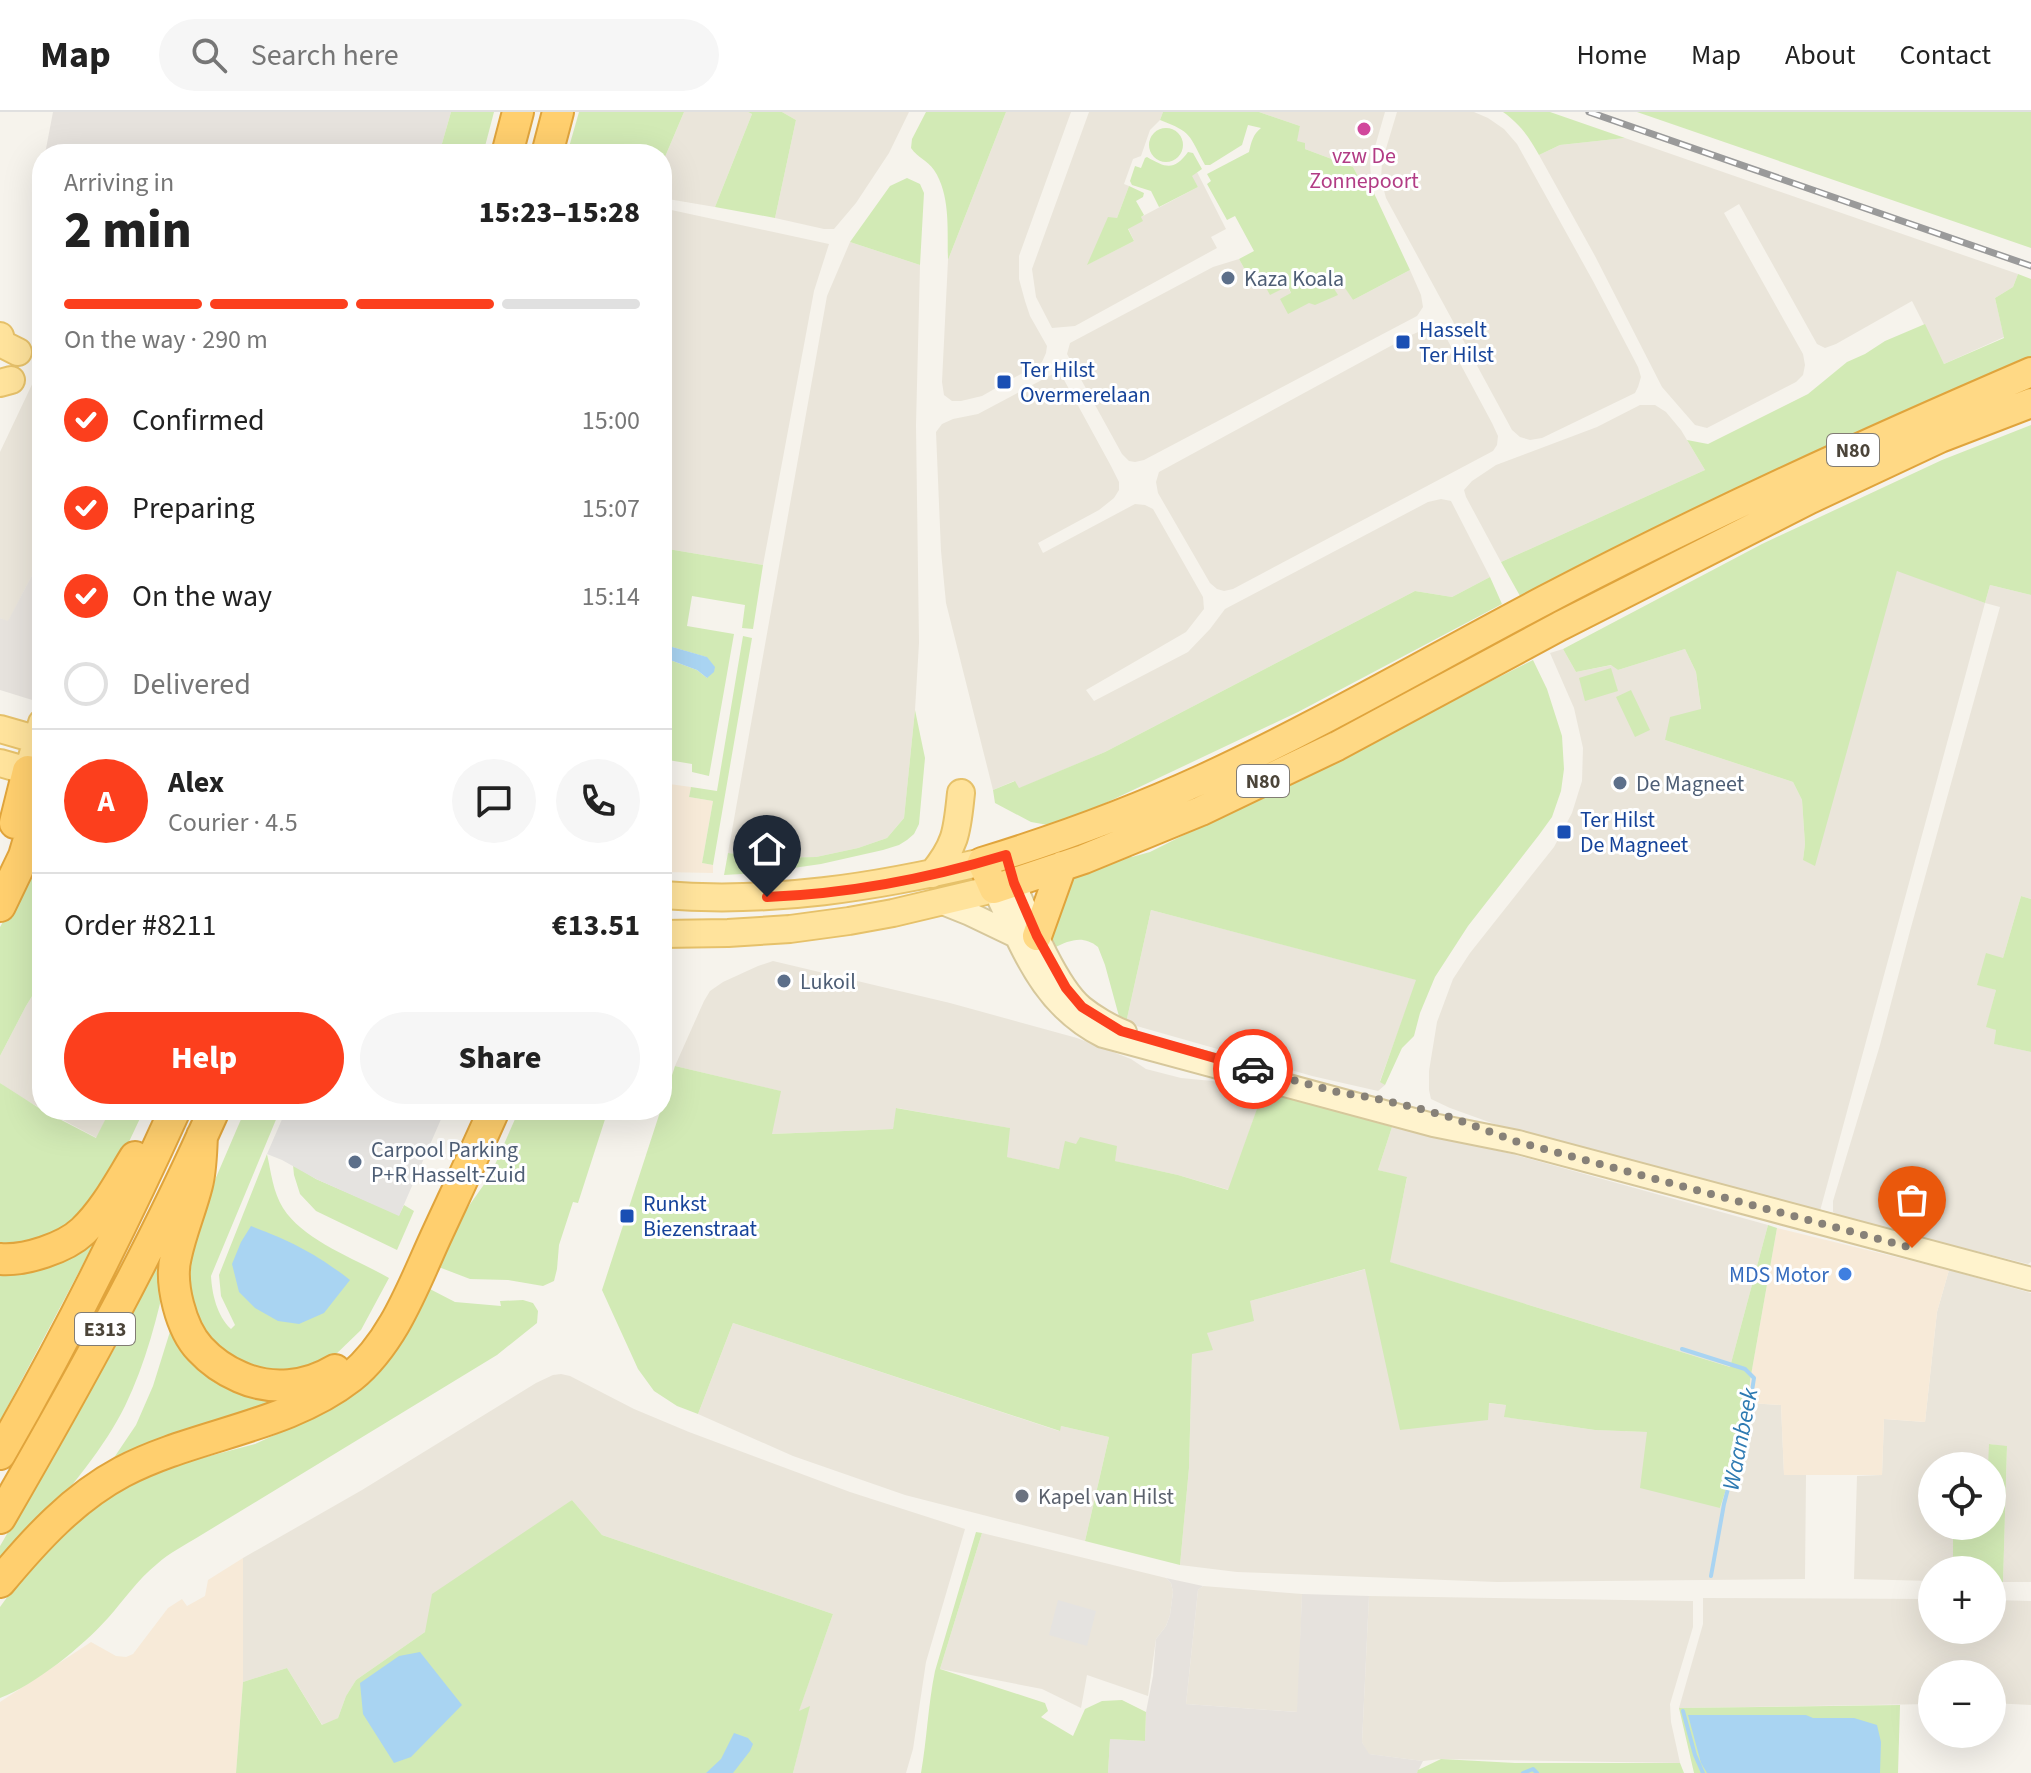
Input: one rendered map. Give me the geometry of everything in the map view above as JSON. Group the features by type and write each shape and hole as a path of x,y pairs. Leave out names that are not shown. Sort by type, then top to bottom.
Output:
{"highway":[{"path":"510,144 518,112"},
{"path":"550,144 558,112"},
{"name":"N80","path":"994,858 1134,809 1203,779 1547,599 1794,477 2031,372"},
{"name":"N80","path":"1004,886 1084,859 1201,811 1337,746 1560,626 1810,499 1940,438 2031,403"},
{"path":"0,906 20,848 28,776"},
{"path":"0,803 20,848"},
{"path":"994,858 1004,886"},
{"path":"1027,936 1062,866"},
{"path":"0,1259 26,1258 51,1250 82,1233 110,1198 160,1120"},
{"name":"E313","path":"0,1454 131,1204 170,1120"},
{"path":"0,1582 49,1527 91,1491 122,1472 291,1410 330,1391 351,1376 380,1347 474,1120"},
{"path":"208,1123 198,1183 175,1259 176,1292 188,1331 200,1349 228,1372 249,1381 277,1386 312,1382 326,1375 343,1365 374,1332 414,1269 489,1120"},
{"name":"E313","path":"0,1518 63,1410 167,1211 208,1123"}],"main road":[{"path":"0,729 32,733"},
{"path":"932,874 945,859 957,832 961,793"},
{"name":"N80","path":"672,896 721,899 791,896 932,874 994,858"},
{"name":"N80","path":"672,934 790,929 879,916 1004,886"},
{"path":"1004,886 1027,936 1066,988 1082,1007 1121,1031 1337,1092 1417,1108 1518,1142 2031,1279"},
{"path":"940,902 1027,936"}],"shaded area":[{"path":"53,112 451,112 442,144 47,144"},
{"path":"684,112 752,114 715,207 672,200 670,144"},
{"path":"782,112 909,112 889,153 856,203 834,229 775,218 796,120"},
{"path":"1006,112 1071,112 1019,256 1019,279 1025,301 1047,346 1046,353 1042,362 982,396 952,401 944,395 942,382 948,260"},
{"path":"1089,112 1163,112 1150,130 1141,156 1133,159 1124,184 1129,186 1117,218 1088,264 1134,241 1128,228 1141,217 1198,187 1191,176 1197,172 1226,229 1211,237 1217,248 1075,326 1052,328 1036,297 1032,269"},
{"path":"1259,112 1385,112 1370,164 1372,189 1367,192 1353,167 1305,149 1296,141 1300,126"},
{"path":"1397,112 1474,112 1504,129 1517,144 1638,367 1641,377 1635,393 1542,438 1530,440 1512,430 1386,198 1381,179 1382,162"},
{"path":"1625,138 2018,274 2013,287 1995,298 2004,337 1944,364 1912,301 1836,344 1825,348 1817,344 1739,204 1724,213 1803,354 1805,365 1803,375 1796,382 1707,428 1695,425 1662,387 1539,155 1560,145"},
{"path":"672,210 829,244 814,291 763,565 672,550"},
{"path":"850,242 920,265 916,425 919,643 904,818 887,838 816,857 767,858 728,853 827,296"},
{"path":"1239,259 1250,279 1259,275 1287,286 1291,293 1310,303 1337,295 1333,287 1341,281 1353,300 1410,270 1423,307 1417,316 1144,460 1129,461 1122,454 1067,354 1070,343 1213,267"},
{"path":"1435,328 1443,331 1492,423 1498,436 1493,451 1233,589 1224,591 1210,583 1158,493 1156,482 1159,472 1409,336"},
{"path":"1053,374 1063,378 1119,482 1119,490 1099,510 1038,543 1043,553 1135,504 1145,505 1153,509 1203,597 1204,609 1186,632 1086,690 1094,701 1188,652 1225,609 1428,502 1441,499 1451,501 1490,577 1452,597 1415,591 1105,752 1018,789 1014,781 993,790 946,603 936,432 942,424 978,414"},
{"path":"32,384 32,575 8,622 0,618 0,452"},
{"path":"1640,405 1655,405 1666,412 1681,430 1705,470 1501,562 1464,490 1496,465 1597,427"},
{"path":"1897,570 1985,603 1820,1211 1500,1126 1431,1099 1429,1071 1437,1022 1453,979 1554,847 1572,813 1582,781 1583,748 1574,708 1550,653 1563,649 1576,672 1612,665 1618,670 1685,649 1696,672 1701,710 1665,740 1793,782 1802,800 1803,860"},
{"path":"32,575 32,700 0,690 0,618 8,621"},
{"path":"1990,585 2031,595 2031,899 2021,896 2003,958 1978,984 1996,990 1987,1026 1996,1030 1995,1044 2031,1052 2031,1262 2028,1264 1842,1218 1833,1212 1833,1201 1880,1045 2000,607 1985,603"},
{"path":"672,784 691,787 689,797 713,801 702,863 713,865 713,873 672,872"},
{"path":"1151,910 1417,980 1380,1081 1385,1085 1378,1091 1312,1076 1126,1023"},
{"path":"773,961 950,1003 1077,1038 1131,1059 1146,1069 1181,1078 1264,1089 1229,1190 1114,1161 1076,1144 1059,1169 1006,1157 1009,1128 897,1108 893,1129 771,1134 780,1091 675,1066 710,991 723,982"},
{"path":"32,996 32,1104 0,1083 0,1056"},
{"path":"63,1120 105,1120 97,1138"},
{"name":"Carpool Parking P+R Hasselt-Zuid","path":"282,1120 441,1120 399,1216 267,1154"},
{"path":"1392,1127 1512,1154 1768,1225 1730,1367 1389,1262 1407,1178 1378,1170"},
{"path":"1777,1228 1949,1270 1937,1312 1925,1422 1884,1419 1882,1475 1784,1475 1781,1405 1749,1403 1750,1381"},
{"path":"1366,1269 1488,1403 1506,1405 1505,1417 1595,1430 1648,1432 1720,1508 1735,1465 1749,1403 1781,1405 1784,1474 1806,1475 1805,1579 1497,1582 1237,1572 1180,1565 1189,1468 1192,1353 1207,1333 1250,1301"},
{"path":"1949,1270 2031,1293 2031,1582 2006,1582 2004,1556 2007,1447 1990,1444 1989,1452 1918,1452 1918,1540 1953,1540 1953,1556 1918,1556 1918,1581 1854,1579 1857,1476 1882,1475 1884,1419 1925,1422 1937,1312"},
{"path":"733,1323 1059,1431 1061,1426 1109,1437 1085,1541 905,1495 793,1456 698,1414"},
{"path":"561,1374 689,1432 850,1492 965,1529 926,1662 913,1749 906,1773 793,1773 809,1707 798,1713 833,1614 602,1535 572,1500 425,1632 356,1680 338,1718 323,1726 287,1668 243,1682 243,1558 362,1490 536,1383"},
{"path":"982,1533 1166,1578 1173,1592 1170,1615 1156,1639 1148,1696 1087,1675 1081,1708 1042,1689 940,1669"},
{"path":"243,1558 243,1682 236,1773 0,1773 0,1702 91,1642 116,1656 133,1654 168,1608 182,1599 187,1606 205,1596 208,1580"},
{"path":"1166,1578 1203,1586 1198,1590 1186,1704 1297,1712 1302,1594 1369,1596 1362,1742 1369,1754 1423,1761 1417,1773 1108,1773 1110,1739 1145,1741 1156,1639 1170,1615 1173,1592"},
{"path":"1203,1586 1302,1594 1298,1712 1186,1704 1198,1590"},
{"path":"1369,1596 1693,1601 1693,1627 1670,1704 1680,1763 1423,1761 1368,1754 1362,1742"},
{"path":"1703,1598 1918,1599 1918,1644 2006,1644 2006,1600 2031,1601 2031,1705 2006,1704 2006,1660 1918,1660 1918,1704 1679,1708 1703,1624"},
{"path":"1058,1600 1096,1611 1087,1646 1049,1635"}],"green space":[{"path":"451,112 494,112 486,144 442,144"},
{"path":"579,112 684,112 670,144 570,144"},
{"path":"748,112 782,112 796,120 775,218 715,207 752,114"},
{"path":"926,112 1006,112 948,260 943,191 934,170 911,148 912,139"},
{"path":"1163,112 1259,112 1300,126 1297,141 1305,143 1305,149 1353,167 1366,191 1372,189 1410,270 1353,300 1341,282 1333,287 1338,295 1315,305 1309,303 1288,314 1280,299 1291,293 1288,286 1270,295 1259,275 1250,279 1239,259 1254,251 1235,216 1227,220 1207,184 1211,181 1207,174 1249,152 1254,136 1261,128 1248,125 1242,145 1205,165 1188,136 1160,120"},
{"path":"1503,112 1550,112 1625,138 1560,145 1539,155 1524,131"},
{"path":"1637,112 2031,112 2031,248"},
{"path":"1166,128 1178,133 1183,145 1178,157 1166,162 1154,157 1149,145 1154,133"},
{"path":"1188,152 1193,153 1202,169 1192,176 1198,187 1159,207 1151,191 1132,185 1130,181 1135,166 1141,168 1145,158 1169,166"},
{"path":"907,178 920,184 924,193 920,265 850,242 890,186"},
{"path":"1129,186 1144,193 1136,201 1144,215 1141,217 1143,221 1128,229 1134,241 1087,265 1108,217 1117,218"},
{"path":"2018,274 2031,279 2031,356 1520,596 1501,562 1705,470 1687,440 1708,444 1808,394 1847,362 1925,324 1944,364 2004,338 1995,298 2013,287"},
{"path":"2031,425 2031,595 1990,585 1985,603 1897,571 1815,866 1803,860 1802,800 1793,782 1665,740 1670,717 1701,709 1696,672 1685,649 1618,670 1611,665 1576,672 1563,649 1762,544 1942,460"},
{"path":"672,550 763,565 753,629 742,628 745,605 692,596 687,626 734,634 709,776 692,772 692,764 672,761 672,661 697,670 707,678 706,657 672,647"},
{"path":"1490,577 1502,604 1298,712 1076,817 1048,825 1031,822 995,803 993,790 1015,781 1019,788 1105,752 1415,591 1452,597"},
{"path":"743,636 752,638 713,865 702,863 713,801 689,797 691,787 717,791"},
{"path":"1533,660 1547,689 1562,736 1564,769 1561,791 1552,817 1468,926 1435,977 1414,1036 1402,1048 1385,1085 1380,1082 1416,980 1151,910 1126,1023 1120,1020 1098,947 1082,940 1054,948 1051,944 1048,922 1066,881 1111,857 1132,857 1150,852"},
{"path":"1611,668 1618,691 1585,701 1579,678"},
{"path":"1631,690 1650,730 1635,737 1616,697"},
{"path":"915,710 925,758 919,824 914,834 899,845 821,864 724,875 728,853 767,858 816,857 887,838 904,818"},
{"path":"32,871 32,996 0,1056 0,927"},
{"path":"2021,896 2031,899 2031,1052 1994,1044 1996,1030 1986,1027 1996,990 1977,985 1986,953 2003,958"},
{"path":"675,1066 781,1091 772,1134 893,1129 896,1108 1010,1128 1007,1157 1059,1169 1065,1141 1076,1144 1080,1137 1117,1146 1115,1161 1228,1190 1264,1089 1392,1127 1378,1170 1407,1177 1390,1262 1730,1367 1768,1225 1777,1228 1743,1429 1720,1508 1640,1488 1647,1432 1595,1430 1504,1417 1506,1405 1489,1403 1488,1420 1400,1430 1365,1269 1250,1301 1254,1321 1207,1333 1213,1350 1192,1354 1189,1468 1180,1565 1085,1541 1109,1437 1061,1426 1060,1431 733,1323 698,1414 677,1406 654,1391 638,1369 602,1290 657,1120 672,1120 672,1075"},
{"path":"0,1083 32,1104 32,1120 61,1120 96,1138 105,1120 139,1120 117,1167 80,1217 45,1239 0,1246"},
{"path":"241,1120 276,1120 211,1276 216,1304 226,1324 231,1329 235,1325 221,1296 219,1275 267,1154 277,1195 292,1220 317,1240 389,1278 361,1330 332,1358 307,1370 269,1373 223,1354 199,1325 188,1287 191,1251 199,1217"},
{"path":"515,1120 605,1120 578,1203 573,1202 559,1245 554,1281 543,1286 508,1280 470,1279 436,1266 449,1234 490,1176"},
{"path":"293,1165 316,1179 399,1215 404,1205 414,1211 397,1250 316,1211 300,1194"},
{"path":"174,1219 179,1223 157,1316 125,1406 99,1450 0,1573 0,1546 124,1332"},
{"path":"101,1230 0,1421 0,1266"},
{"path":"426,1287 455,1302 501,1306 500,1301 533,1303 538,1311 537,1323 497,1355 167,1556 72,1652 28,1684 0,1698 0,1607 23,1575 88,1509 129,1485 183,1463 255,1444 333,1408 357,1390"},
{"path":"173,1322 189,1348 306,1389 105,1471 136,1425 153,1386"},
{"path":"1989,1444 2007,1446 2006,1480 2006,1452 1989,1452"},
{"path":"572,1500 602,1535 833,1614 799,1711 810,1706 793,1773 236,1773 243,1682 287,1668 322,1725 338,1718 356,1680 425,1632 432,1594"},
{"path":"976,1532 982,1533 940,1669 1045,1703 1048,1711 1041,1717 1073,1736 1085,1709 1102,1701 1122,1700 1146,1712 1145,1741 1110,1739 1108,1773 921,1773 935,1671"},
{"path":"1953,1540 2004,1540 2004,1556 1953,1556"},
{"path":"1900,1705 1898,1773 1694,1773 1679,1708"},
{"path":"1441,1759 1515,1763 1680,1763 1684,1773 1417,1773"}],"water":[{"path":"672,647 707,657 715,667 707,678 697,670 672,661"},
{"path":"251,1226 303,1249 350,1280 324,1313 299,1324 278,1321 255,1308 239,1292 232,1264"},
{"path":"420,1652 462,1705 411,1757 394,1763 363,1714 360,1683 399,1656"},
{"path":"1688,1715 1854,1718 1877,1725 1881,1742 1880,1773 1707,1773 1701,1763"},
{"path":"734,1733 748,1738 753,1744 750,1751 733,1773 706,1773 721,1759"}],"waterway":[{"name":"Waanbeek","path":"1682,1349 1745,1369 1754,1378 1724,1504 1711,1576"},
{"name":"Waanbeek","path":"1683,1711 1703,1773"},
{"path":"1523,1773 1533,1769 1537,1773"}],"railway":[{"path":"1589,112 2031,266"}],"way so far":[{"path":"1253,1069 1337,1092 1417,1108 1518,1142 1912,1248"}],"place":[{"name":"vzw De Zonnepoort","path":"1364,129"},
{"name":"Kaza Koala","path":"1228,278"},
{"name":"Hasselt Ter Hilst","path":"1403,342"},
{"name":"Ter Hilst Overmerelaan","path":"1004,382"},
{"name":"De Magneet","path":"1620,783"},
{"name":"Ter Hilst De Magneet","path":"1564,832"},
{"name":"Lukoil","path":"784,981"},
{"name":"Carpool Parking P+R Hasselt-Zuid","path":"355,1162"},
{"name":"Runkst Biezenstraat","path":"627,1216"},
{"name":"MDS Motor","path":"1845,1274"},
{"name":"Kapel van Hilst","path":"1022,1496"}],"route":[{"path":"767,897 888,882 1006,855 1014,883 1037,936 1066,988 1082,1007 1121,1031 1253,1069"}]}
